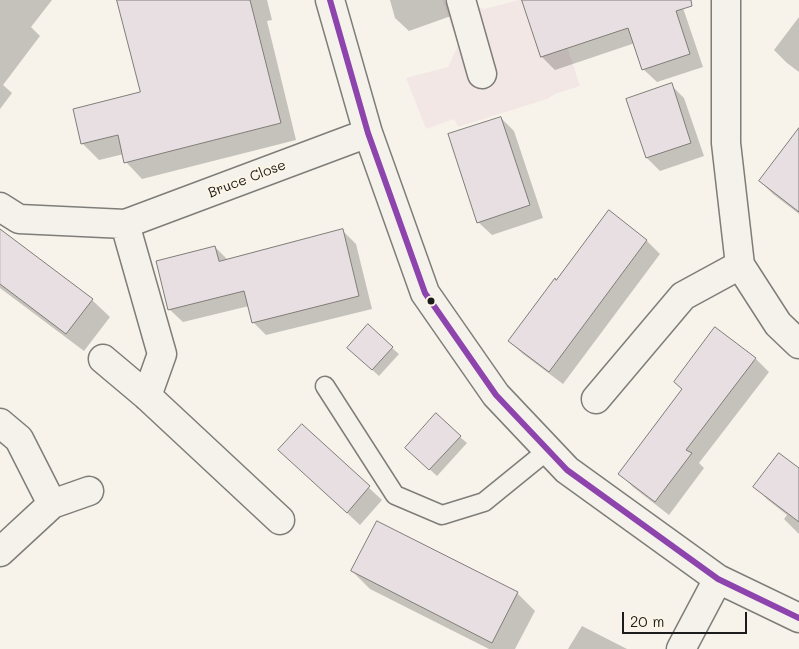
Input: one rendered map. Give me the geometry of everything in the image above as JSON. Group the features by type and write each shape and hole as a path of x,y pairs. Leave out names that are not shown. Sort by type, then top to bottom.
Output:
{"street":[{"path":"330,0 368,133 425,293 496,395 567,470 718,579 799,618"},
{"path":"461,0 482,74"},
{"path":"726,0 726,143 740,265 778,324 799,344"},
{"name":"Bruce Close","path":"0,207 19,219 126,224 368,133"},
{"path":"126,224 162,354 147,396"},
{"path":"596,399 683,296 740,265"},
{"path":"103,359 147,396 280,520"},
{"path":"0,423 19,439 52,504"},
{"path":"0,552 52,504 89,491"},
{"path":"681,649 718,579"}],"lane":[{"path":"325,386 395,495 442,515 484,502 548,450"}],"shaded area":[{"path":"442,0 465,0 484,9 518,0 552,0 580,86 555,94 547,99 458,127 454,119 426,129 406,78 448,67 458,45"}],"building":[{"path":"117,0 250,0 281,123 124,163 118,135 81,144 73,109 140,92"},
{"path":"522,0 691,0 692,6 676,11 690,54 642,70 628,28 541,57"},
{"path":"672,83 691,143 646,158 626,99"},
{"path":"501,117 530,205 477,223 448,134"},
{"path":"799,128 799,212 759,181"},
{"path":"609,210 647,240 549,372 508,341"},
{"path":"0,229 93,299 66,334 0,284"},
{"path":"343,229 359,296 252,323 244,291 168,310 156,261 215,246 219,261"},
{"path":"368,324 393,347 372,370 347,348"},
{"path":"715,327 756,358 686,450 692,453 655,502 618,474 682,389 674,382"},
{"path":"436,413 461,436 429,470 405,448"},
{"path":"302,424 370,486 347,513 278,450"},
{"path":"779,453 799,468 799,522 753,487"},
{"path":"377,521 518,592 492,643 351,571"}],"transit line":[{"path":"330,0 368,133 425,293 496,395 567,470 718,579 799,618"}]}
